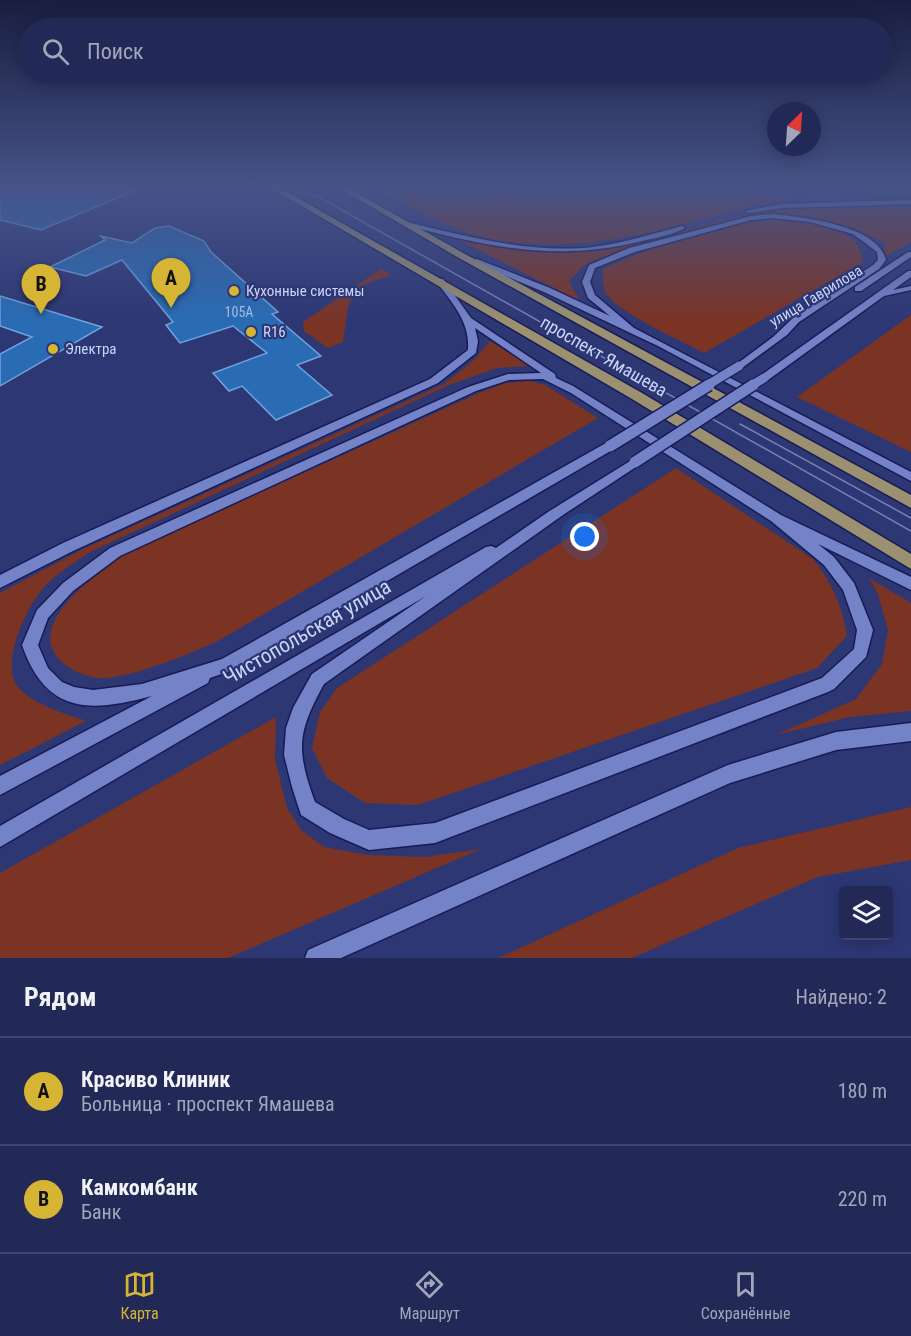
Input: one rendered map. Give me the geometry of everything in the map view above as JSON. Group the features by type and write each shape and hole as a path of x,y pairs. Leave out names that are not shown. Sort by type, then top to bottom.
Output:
{"main road":[{"name":"проспект Ямашева","path":"353,233 638,396 911,562"},
{"name":"проспект Ямашева","path":"420,233 911,502"},
{"path":"445,233 493,244 590,249 667,233"},
{"path":"631,330 591,296 586,282 591,267 632,250 696,233"},
{"path":"777,337 796,320 876,267 882,260 880,251 854,233"},
{"name":"улица Гаврилова","path":"610,446 739,366 777,337 911,254"},
{"path":"462,256 547,290 631,330 910,477"},
{"name":"улица Гаврилова","path":"635,462 764,378 911,273"},
{"path":"0,582 68,547 434,381 473,351 475,334 468,320 440,282"},
{"path":"881,295 911,288"},
{"path":"468,320 573,391 776,518 911,584"},
{"path":"230,664 125,697 80,696 58,689 39,670 30,645 42,614 68,587 115,552 472,389 508,377 545,376 573,391"},
{"name":"Чистопольская улица","path":"0,786 230,664 610,446"},
{"name":"Чистопольская улица","path":"0,837 558,512 635,462"},
{"path":"558,512 318,679 298,712 290,747 309,808 336,826 369,840 435,833 828,684 861,652 865,630 849,587 836,569 776,518"},
{"path":"316,958 728,774 836,741 911,732"}],"shaded area":[{"path":"469,233 647,233 567,244 529,244"},
{"path":"678,233 690,233 618,251 584,265 569,281 580,301 453,237 531,251 551,252 611,249"},
{"path":"705,233 843,233 853,240 860,250 863,262 704,353 625,311 608,296 603,283 603,269 645,251"},
{"path":"864,233 911,233 911,242 884,257 885,243"},
{"path":"381,269 392,276 376,280 357,290 349,305 343,342 328,348 304,331 303,322"},
{"path":"911,315 911,452 797,397"},
{"path":"490,341 531,366 497,368 449,385 88,553 47,584 32,604 18,633 12,662 13,675 17,686 32,699 49,708 86,721 0,765 0,593 85,548 444,384 473,361"},
{"path":"530,381 545,385 598,418 220,640 194,651 134,673 101,678 90,677 73,669 63,663 52,649 50,634 55,619 79,590 119,557 479,393 505,383"},
{"path":"676,468 813,559 820,568 836,596 847,636 817,668 418,805 365,803 327,778 312,748 320,712 337,688"},
{"path":"869,578 911,603 911,711 850,717 776,735 856,699 882,664 888,630 878,594"},
{"path":"276,717 275,759 287,808 302,831 324,847 367,855 425,857 481,849 228,958 0,958 0,873"},
{"path":"911,807 911,860 818,877 632,958 498,958 738,848"}],"building":[{"path":"148,233 185,233 204,241 211,252 278,312 272,314 321,356 297,365 332,395 276,420 242,386 229,391 213,373 267,353 233,326 180,343 166,325 173,322 122,260 86,276 50,267 105,240 101,236 132,243"},
{"path":"0,296 102,327 0,386 0,354 32,337 0,326"}],"tram line":[{"path":"382,233 911,531"},
{"path":"740,424 911,518"}],"place":[{"name":"Кухонные системы","path":"234,291"},
{"name":"Красиво Клиник","path":"171,308"},
{"name":"Камкомбанк","path":"41,314"},
{"name":"R16","path":"251,332"},
{"name":"Электра","path":"53,349"}]}
